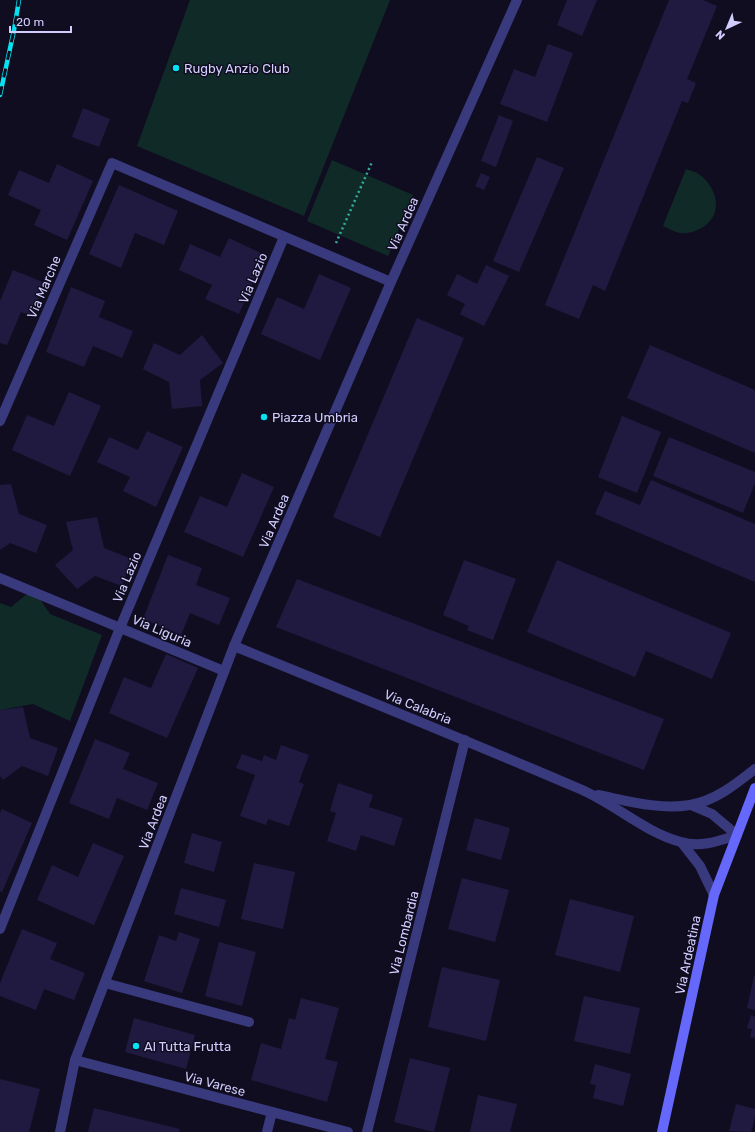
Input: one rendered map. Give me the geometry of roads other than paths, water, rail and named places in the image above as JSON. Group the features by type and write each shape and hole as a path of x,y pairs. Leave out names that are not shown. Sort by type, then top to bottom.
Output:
{"main road":[{"name":"Via Ardeatina","path":"662,1132 714,894 755,788"}],"street":[{"name":"Via Ardea","path":"60,1132 75,1060 234,646 391,282 517,0"},
{"name":"Via Marche","path":"0,421 112,163 284,237"},
{"path":"284,237 391,282"},
{"name":"Via Lazio","path":"0,929 120,628 284,237"},
{"name":"Via Liguria","path":"0,578 224,671"},
{"name":"Via Calabria","path":"234,646 465,740 590,793 655,832 682,843 705,844 737,835"},
{"name":"Via Lombardia","path":"367,1132 465,740"},
{"name":"Via Calabria","path":"590,793 659,806 691,805 707,800 722,792 755,769"},
{"name":"Via Calabria","path":"691,805 712,814 737,835"},
{"name":"Via Calabria","path":"682,843 700,866 714,894"},
{"path":"105,984 249,1022"},
{"name":"Via Varese","path":"75,1060 348,1132"},
{"path":"267,1132 272,1112"}],"railway":[{"path":"0,95 19,0"}],"place":[{"name":"Rugby Anzio Club","path":"176,68"},
{"name":"Piazza Umbria","path":"264,417"},
{"name":"Al Tutta Frutta","path":"136,1046"}]}
